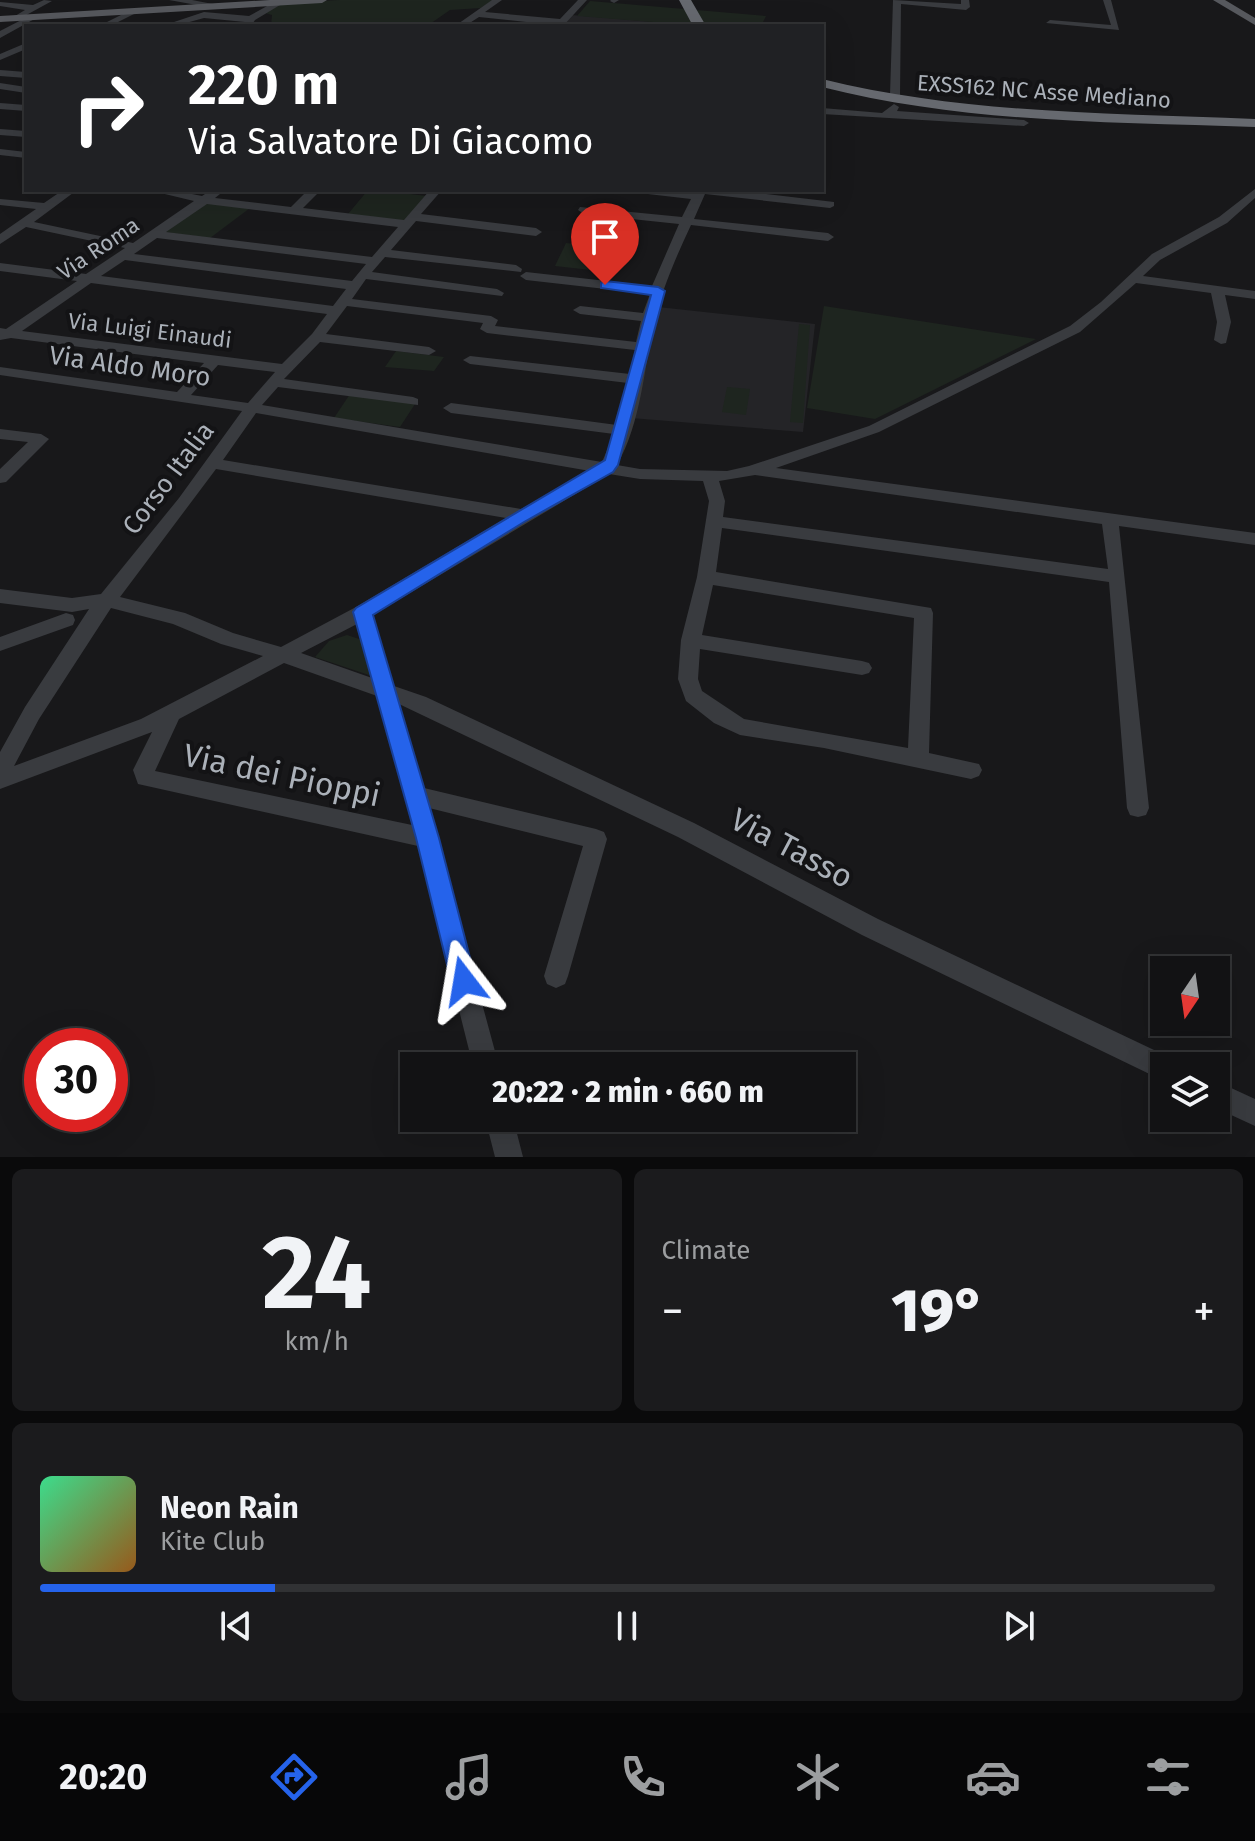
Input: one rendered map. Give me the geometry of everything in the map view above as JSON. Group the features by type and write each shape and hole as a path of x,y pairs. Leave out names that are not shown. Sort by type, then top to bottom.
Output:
{"highway":[{"path":"677,0 692,24"},
{"path":"685,0 698,24"},
{"path":"827,86 947,106 1255,124"},
{"name":"EXSS162 NC Asse Mediano","path":"827,86 887,101 974,112 1255,124"},
{"path":"1220,121 1255,115"}],"main road":[{"path":"0,19 34,13 132,7 322,0"},
{"path":"1218,0 1255,22"}],"street":[{"path":"173,0 219,6"},
{"path":"564,0 582,1"},
{"path":"893,105 897,1 966,7 965,0"},
{"path":"1050,23 1116,28 1107,0"},
{"path":"0,35 48,1"},
{"path":"476,14 559,24 582,1"},
{"path":"0,2 34,13"},
{"path":"175,24 204,15 249,22 278,2"},
{"path":"461,24 495,2 508,6"},
{"path":"106,24 132,7"},
{"path":"555,10 571,11"},
{"path":"1,57 24,47"},
{"path":"1,57 24,58"},
{"path":"0,73 24,75"},
{"path":"0,86 24,90"},
{"path":"824,111 893,105 1024,123"},
{"path":"0,106 24,108"},
{"path":"0,132 24,134"},
{"path":"0,152 24,155"},
{"path":"3,235 68,192"},
{"path":"164,192 293,211 536,232"},
{"name":"Via Roma","path":"3,335 216,192"},
{"path":"293,211 313,192"},
{"name":"Corso Italia","path":"0,772 32,713 76,614 107,600 214,464 252,408 317,337 360,280 434,192"},
{"path":"0,780 148,725 172,713 363,612 607,468 613,461 622,430 658,291 700,192 830,204"},
{"path":"752,471 874,429 1075,329 1136,279 1156,257 1223,220 1255,192"},
{"path":"0,202 45,207"},
{"path":"584,210 828,237"},
{"path":"22,223 136,247"},
{"path":"155,234 521,273 658,291"},
{"path":"123,256 497,293"},
{"path":"0,267 491,320 487,329 643,347"},
{"path":"1136,279 1255,295"},
{"path":"1217,290 1224,322 1221,340"},
{"path":"580,310 649,318"},
{"name":"Via Luigi Einaudi","path":"3,335 285,369"},
{"path":"317,337 429,351"},
{"path":"180,398 214,360"},
{"path":"470,360 635,379"},
{"name":"Via Aldo Moro","path":"0,371 252,408 657,476 710,477 752,471"},
{"path":"274,382 413,402"},
{"path":"451,408 622,430"},
{"path":"0,434 41,439 0,478"},
{"path":"214,464 523,515"},
{"path":"752,471 1255,539"},
{"path":"710,477 717,501 706,577 691,640 688,679 693,695 721,717 740,727 971,770"},
{"path":"1110,520 1118,577 1138,808"},
{"path":"713,521 1118,577"},
{"path":"706,577 924,613 918,758"},
{"path":"0,596 76,614"},
{"path":"0,644 76,614 80,605 107,600"},
{"name":"Via Tasso","path":"107,600 178,618 228,639 281,654 419,703 686,830 870,927 1150,1061"},
{"path":"363,612 427,838 482,1052"},
{"path":"691,640 862,668"},
{"name":"Via dei Pioppi","path":"172,713 144,770 146,778 427,838"},
{"path":"415,795 596,839 556,976"},
{"path":"1230,1101 1255,1113"},
{"path":"503,1132 509,1157"}],"shaded area":[{"path":"493,0 481,8 450,10 430,24 271,24 272,15 265,13 283,3"},
{"path":"590,1 766,16 762,24 678,24 577,16"},
{"path":"571,15 679,24 564,24"},
{"path":"366,192 427,196 405,221 348,214"},
{"path":"209,202 250,208 210,238 165,232"},
{"path":"566,243 626,249 618,273 555,266"},
{"path":"824,306 1036,339 875,419 807,408"},
{"path":"658,307 815,324 803,432 631,418"},
{"path":"799,324 810,325 803,423 790,422"},
{"path":"396,351 444,357 434,371 385,367"},
{"path":"727,387 750,389 746,415 722,412"},
{"path":"350,394 415,404 400,427 334,418"},
{"path":"347,635 365,641 372,676 315,657 329,641"}],"route":[{"path":"464,981 363,612 591,474 607,468 613,461 658,291 605,285"}]}
